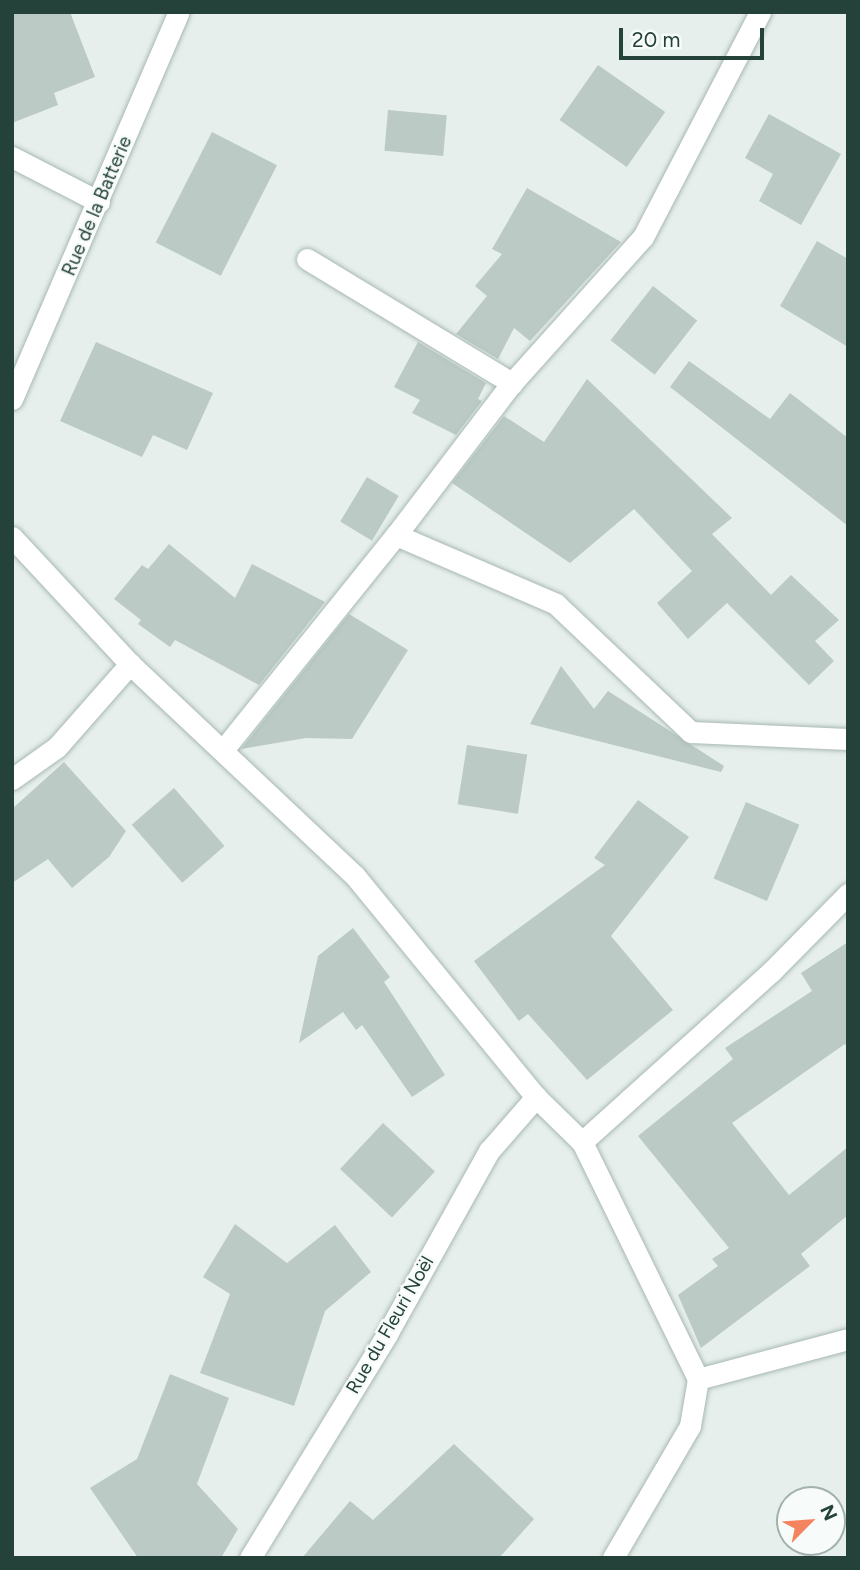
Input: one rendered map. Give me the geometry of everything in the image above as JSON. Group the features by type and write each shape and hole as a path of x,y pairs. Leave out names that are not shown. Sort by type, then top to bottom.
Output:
{"street":[{"name":"Rue de la Batterie","path":"12,399 179,12"},
{"path":"223,750 396,535 512,383 643,237 760,12"},
{"path":"12,157 99,202"},
{"path":"307,259 512,383"},
{"path":"396,535 556,604 691,732 848,739"},
{"path":"12,537 130,664 355,876 536,1097 582,1142 698,1379 690,1426 613,1558"},
{"path":"12,779 57,747 130,664"},
{"path":"582,1142 771,972 848,894"},
{"name":"Rue du Fleuri Noël","path":"250,1558 387,1334 489,1151 536,1097"},
{"path":"698,1379 848,1339"}],"building":[{"path":"12,12 70,12 95,77 54,93 58,105 12,123"},
{"path":"598,65 665,112 627,167 560,120"},
{"path":"388,110 447,115 443,156 384,151"},
{"path":"769,114 841,154 801,225 759,201 773,174 745,158"},
{"path":"212,132 277,165 221,276 156,242"},
{"path":"527,188 621,242 530,341 514,328 498,359 456,334 487,296 475,286 502,254 492,249"},
{"path":"817,241 848,259 848,347 780,306"},
{"path":"653,286 697,320 655,375 611,340"},
{"path":"96,342 213,393 187,450 153,435 142,457 60,421"},
{"path":"418,342 486,383 478,399 482,401 456,435 412,413 420,400 394,387"},
{"path":"689,361 770,419 790,393 848,438 848,526 670,387"},
{"path":"587,379 732,518 712,534 771,595 791,575 839,620 815,641 834,661 809,685 727,603 688,639 657,603 692,571 634,509 570,563 452,483 504,416 544,442"},
{"path":"367,477 399,496 372,541 340,522"},
{"path":"169,544 235,598 252,564 325,602 259,685 175,640 170,647 138,624 141,620 114,599 142,565 148,569"},
{"path":"349,614 408,650 352,739 306,738 241,749"},
{"path":"561,666 594,709 608,691 724,766 721,772 530,724"},
{"path":"467,745 527,755 518,814 458,804"},
{"path":"64,762 126,831 109,857 72,888 48,859 12,883 12,809"},
{"path":"174,788 225,846 182,883 132,825"},
{"path":"638,800 689,837 611,936 673,1010 587,1080 528,1014 519,1021 474,961 605,865 594,858"},
{"path":"746,802 799,825 767,901 714,878"},
{"path":"353,928 390,977 384,982 445,1075 412,1097 362,1025 356,1030 343,1012 299,1043 318,956"},
{"path":"848,942 848,1048 845,1044 732,1123 789,1195 848,1147 848,1215 801,1254 810,1266 701,1348 678,1295 718,1266 712,1259 729,1248 638,1136 733,1059 725,1048 812,991 801,973"},
{"path":"383,1123 435,1171 392,1217 340,1169"},
{"path":"235,1224 287,1263 335,1225 371,1272 325,1311 294,1406 200,1373 230,1294 203,1277"},
{"path":"170,1374 229,1398 197,1484 238,1529 221,1558 138,1558 90,1488 137,1459"},
{"path":"454,1444 534,1519 499,1558 302,1558 350,1501 373,1520"}]}
